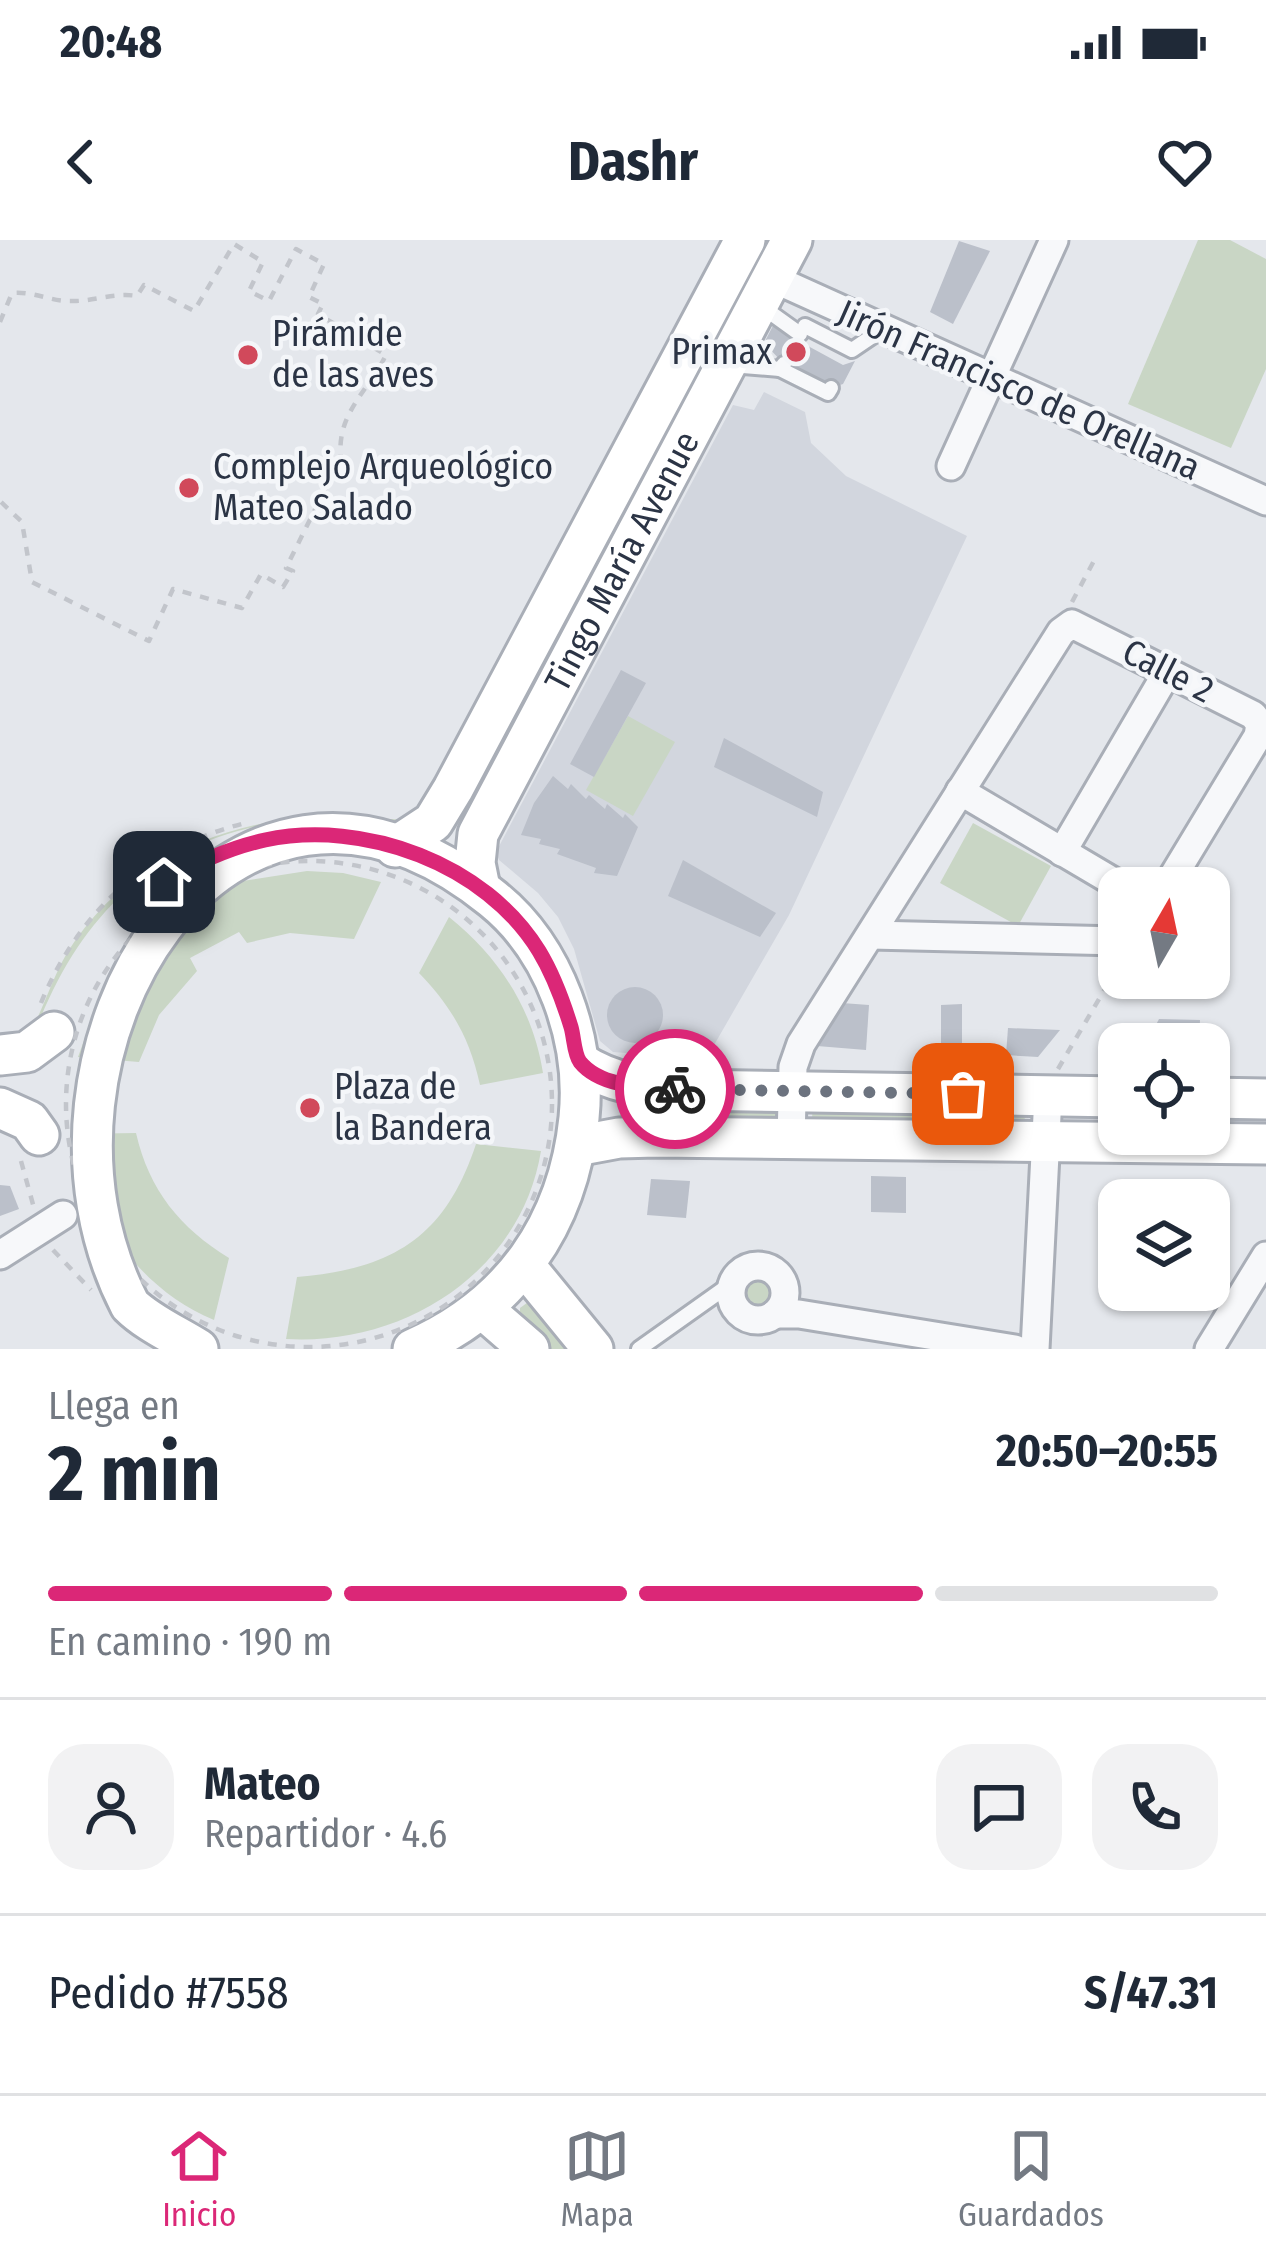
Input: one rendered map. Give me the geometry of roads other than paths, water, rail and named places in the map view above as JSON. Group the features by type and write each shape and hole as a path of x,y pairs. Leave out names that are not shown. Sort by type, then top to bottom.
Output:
{"main road":[{"name":"Tingo María Avenue","path":"395,847 433,822 453,790 745,240"},
{"name":"Tingo María Avenue","path":"480,888 475,863 478,834 726,364 778,292 792,240"},
{"path":"132,906 193,865 270,838 326,835 395,847 426,858 480,888 516,919 540,952 558,989 579,1061 576,1146 547,1229 525,1266 483,1309 442,1336 404,1341"},
{"path":"0,1055 27,1052 60,1016 40,1087 43,1179"},
{"path":"579,1061 603,1078 626,1085 792,1092 1055,1078 1098,1091"},
{"path":"1230,1098 1266,1099"},
{"path":"0,1108 29,1120 43,1179 92,1264 134,1309 198,1349"},
{"path":"576,1146 619,1138 791,1137 1266,1144"},
{"path":"525,1266 593,1349"},
{"path":"483,1309 530,1349"}],"street":[{"path":"951,466 1054,240"},
{"name":"Jirón Francisco de Orellana","path":"778,292 883,328 1266,501"},
{"name":"Calle 2","path":"960,791 1061,632 1072,624 1253,715 1260,724 1258,736 1179,867"},
{"path":"1062,852 1168,671"},
{"path":"791,1137 793,1067 802,1044 960,791 1098,873"},
{"path":"871,935 1098,940"},
{"path":"1035,1349 1055,1078"},
{"path":"0,1255 43,1179"},
{"path":"1209,1349 1266,1256"},
{"path":"786,1308 780,1276 762,1265 742,1270 726,1290 747,1318 762,1320 786,1308 1015,1349"}],"lane":[{"path":"778,292 801,334"},
{"path":"778,292 801,334 852,350"},
{"path":"844,365 852,350 883,328"},
{"path":"726,364 782,366 828,393 831,388"},
{"path":"639,1349 726,1290"}],"place":[{"name":"Primax","path":"796,352"},
{"name":"Pirámide de las aves","path":"248,355"},
{"name":"Complejo Arqueológico Mateo Salado","path":"189,488"},
{"name":"Plaza de la Bandera","path":"310,1108"}]}
